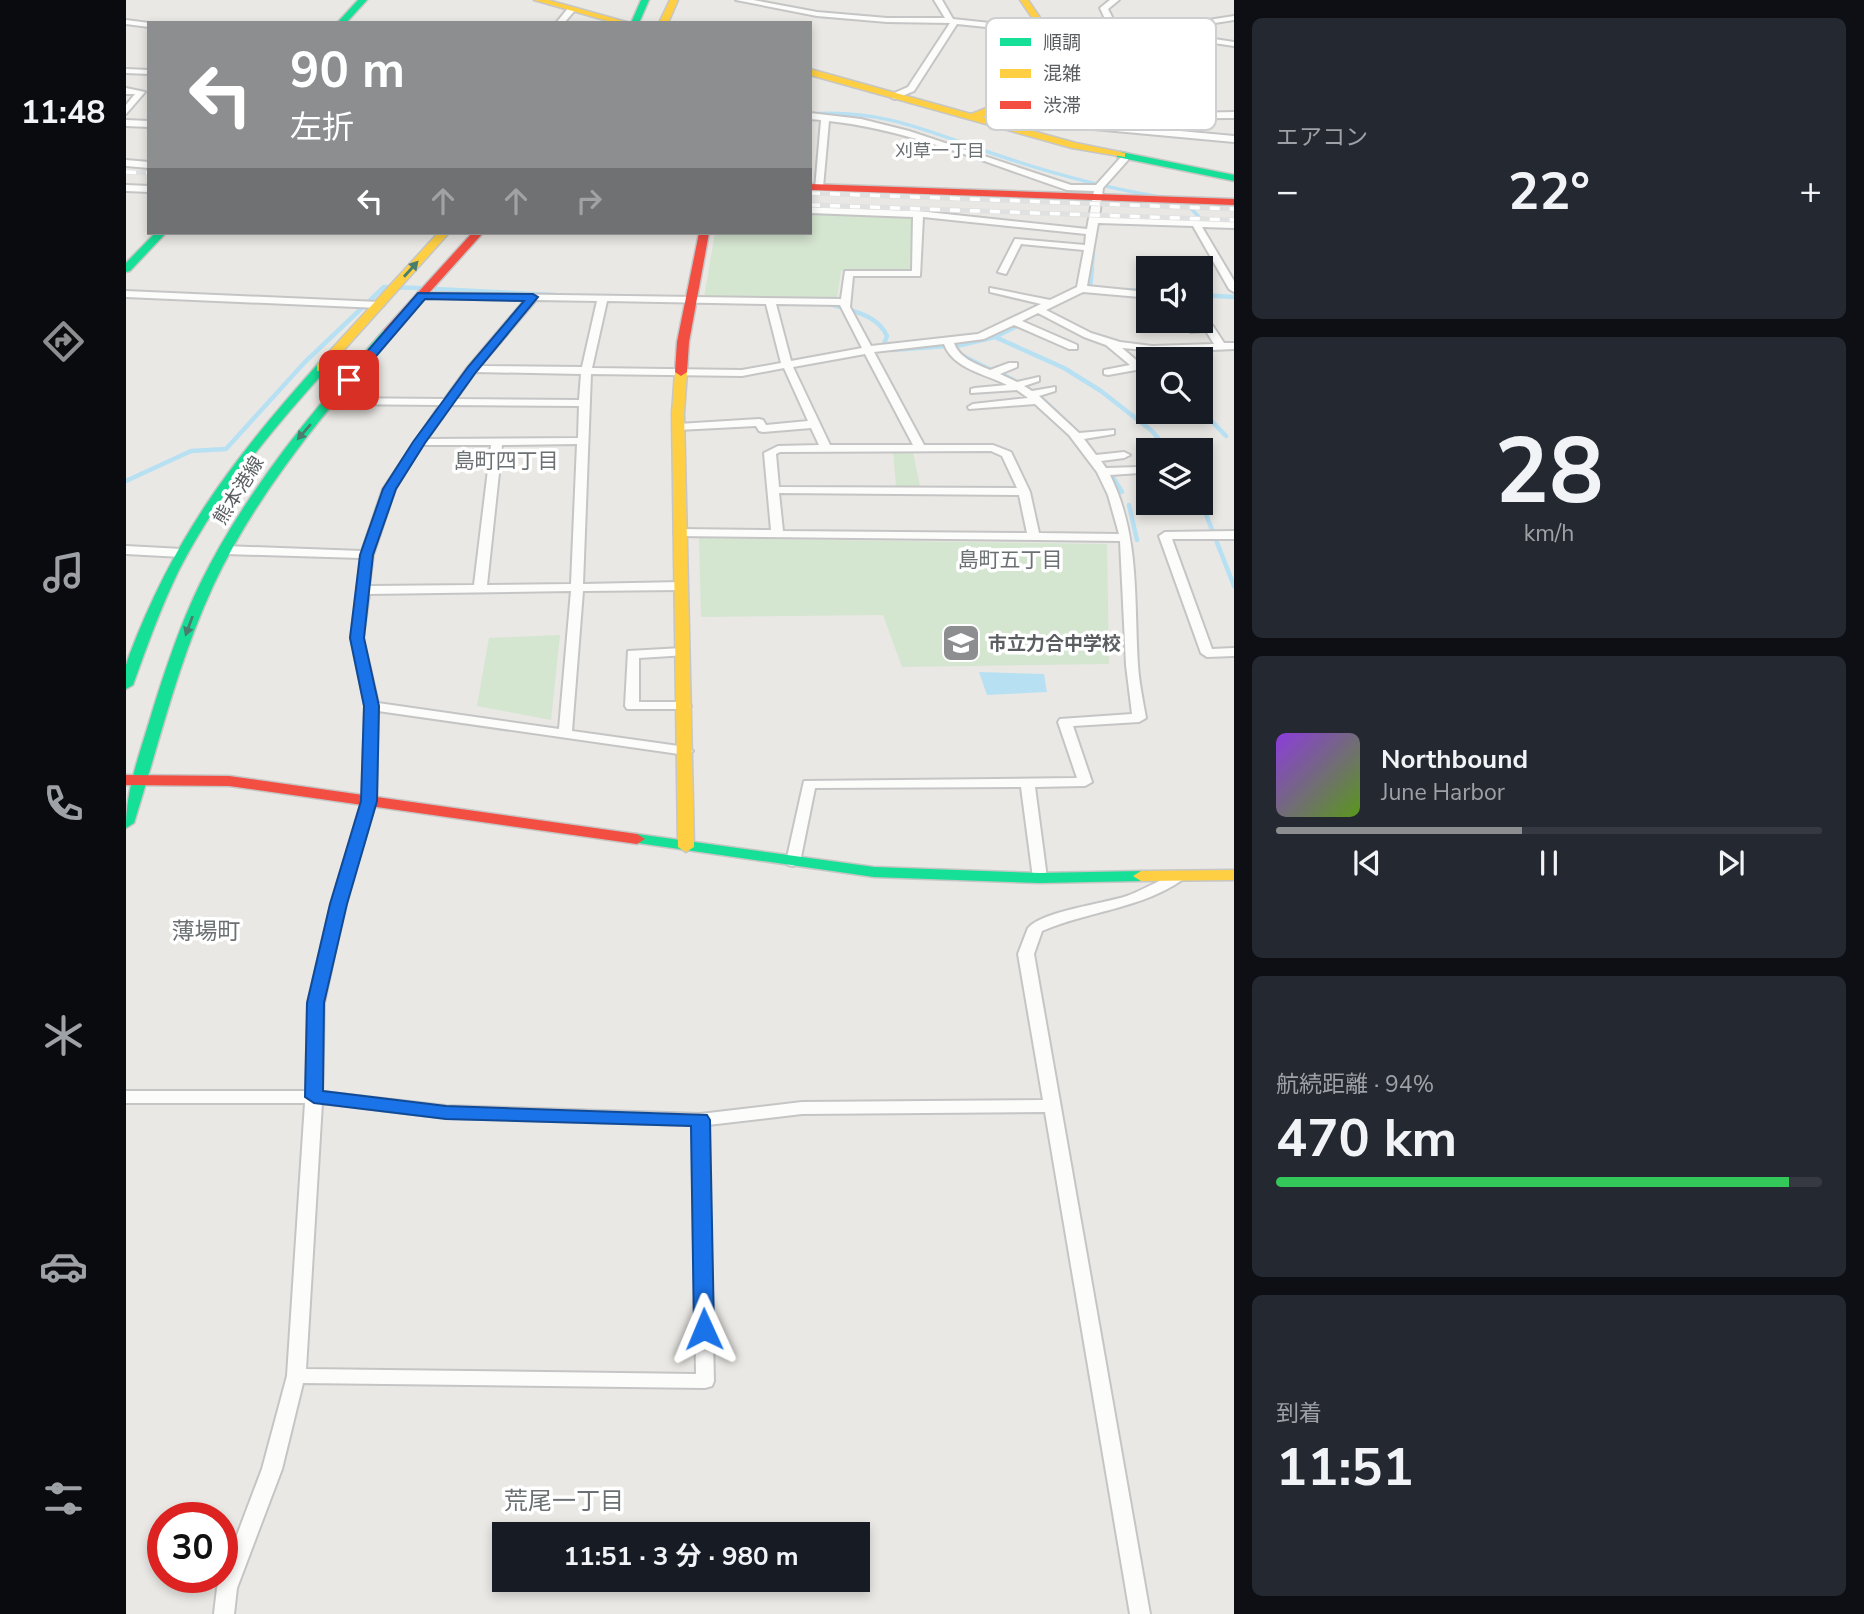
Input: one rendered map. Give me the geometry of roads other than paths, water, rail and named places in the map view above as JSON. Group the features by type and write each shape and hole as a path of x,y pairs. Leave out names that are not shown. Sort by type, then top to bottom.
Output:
{"street":[{"path":"343,21 363,0"},
{"path":"538,0 620,21"},
{"path":"624,21 632,0"},
{"path":"636,21 645,0"},
{"path":"650,21 660,0"},
{"path":"664,21 674,0"},
{"path":"740,0 817,14 873,20 986,24"},
{"path":"938,0 953,21"},
{"path":"1024,0 1038,18"},
{"path":"1109,18 1104,8 1115,0"},
{"path":"562,21 572,9"},
{"path":"1216,21 1234,18"},
{"path":"895,96 912,89 953,21"},
{"path":"126,22 147,25"},
{"path":"1216,41 1234,44"},
{"path":"126,71 147,72"},
{"path":"812,73 986,122"},
{"path":"126,90 141,92 126,111"},
{"path":"970,118 986,112"},
{"path":"1216,115 1234,115"},
{"path":"812,116 861,122 906,133 1070,188 1098,193"},
{"path":"825,118 814,187 1098,193 1234,202"},
{"path":"126,123 147,124"},
{"path":"1016,130 1125,158 1234,178"},
{"path":"1120,130 1234,139"},
{"path":"1083,289 1098,193 1125,158"},
{"path":"126,163 147,165"},
{"path":"126,188 147,189"},
{"path":"812,210 918,214 1090,232"},
{"path":"918,214 917,274 848,273 845,302 866,350 920,447"},
{"path":"1093,220 1234,225"},
{"path":"1196,224 1234,289"},
{"path":"126,269 159,235"},
{"name":"熊本港線","path":"126,685 143,637 182,553 262,437 442,235"},
{"name":"熊本港線","path":"126,823 134,780 189,623 225,550 272,472 476,235"},
{"path":"686,847 678,427 681,373 690,301 704,235"},
{"path":"1003,272 1018,241 1088,248"},
{"path":"472,369 742,373 866,350 949,345 980,337 1016,322 1083,289 1136,293"},
{"path":"994,290 1053,304"},
{"path":"126,294 379,305"},
{"path":"422,295 845,302"},
{"path":"224,1614 227,1588 272,1469 296,1376 314,1097 316,1003 338,904 369,801 372,706 357,638 367,555 389,489 419,442 472,369 533,297"},
{"path":"565,732 577,587 586,372 602,300"},
{"path":"771,302 787,364 825,447"},
{"path":"1041,311 1107,342 1136,365"},
{"path":"1016,322 1073,347"},
{"path":"1212,333 1221,347"},
{"path":"1107,342 1148,349 1234,346"},
{"path":"949,345 969,349"},
{"path":"793,862 808,784 1085,782 1065,722 1139,718 1132,665 1131,590 1126,538 1123,519 1102,472 1074,437 1034,398 1018,386 958,358 949,345"},
{"path":"992,373 1013,365"},
{"path":"1108,373 1136,367"},
{"path":"975,391 1018,386 1035,379"},
{"path":"973,407 1034,398 1051,389"},
{"path":"331,401 585,403"},
{"path":"678,427 759,422 762,429 815,424"},
{"path":"1074,437 1110,432"},
{"path":"419,442 583,441"},
{"path":"480,589 497,442"},
{"path":"777,533 769,453 778,449 825,447 920,447 1002,450 1024,492 1034,538"},
{"path":"1091,459 1124,456"},
{"path":"1102,472 1136,470"},
{"path":"773,490 1024,492"},
{"path":"680,533 1126,538"},
{"path":"1234,535 1165,536 1207,653 1234,652"},
{"path":"126,550 182,553"},
{"path":"225,550 367,555"},
{"path":"364,590 681,586"},
{"path":"682,652 634,654 632,706 684,706"},
{"path":"372,706 686,751"},
{"path":"134,780 229,781 793,862 898,874 1040,878 1234,875"},
{"path":"1028,784 1040,878"},
{"path":"1140,1614 1026,954 1028,941 1035,928 1060,915 1137,898 1166,886 1177,877"},
{"path":"126,1097 314,1097 446,1112 700,1120 802,1108 1052,1106"},
{"path":"296,1376 705,1381 700,1120"}],"water":[{"path":"979,672 1044,674 1047,692 987,695"}],"waterway":[{"path":"812,114 862,115 908,124 1057,174 1155,196"},
{"path":"1177,203 1189,206 1207,226"},
{"path":"1092,270 1094,243"},
{"path":"1090,288 1092,268"},
{"path":"126,481 191,451 226,449 305,362 384,287 420,288"},
{"path":"436,289 555,295"},
{"path":"1125,290 1136,290"},
{"path":"1213,296 1234,297"},
{"path":"830,304 863,314 877,323 887,336 884,344 892,350 961,345 995,337"},
{"path":"995,337 1015,327"},
{"path":"995,337 1064,368 1101,391 1158,438"},
{"path":"961,355 993,371"},
{"path":"1000,373 1019,383"},
{"path":"1040,397 1072,427"},
{"path":"1213,422 1226,436"},
{"path":"1111,474 1122,492"},
{"path":"1129,505 1137,540"},
{"path":"1206,515 1234,586"}],"railway":[{"path":"126,172 147,173"},
{"path":"812,193 1234,209"},
{"path":"812,205 1234,220"}],"place":[{"name":"市立力合中学校","path":"961,643"}],"district":[{"name":"刈草一丁目","path":"940,151"},
{"name":"島町四丁目","path":"506,461"},
{"name":"島町五丁目","path":"1010,560"},
{"name":"薄場町","path":"206,931"},
{"name":"荒尾一丁目","path":"564,1501"}]}
